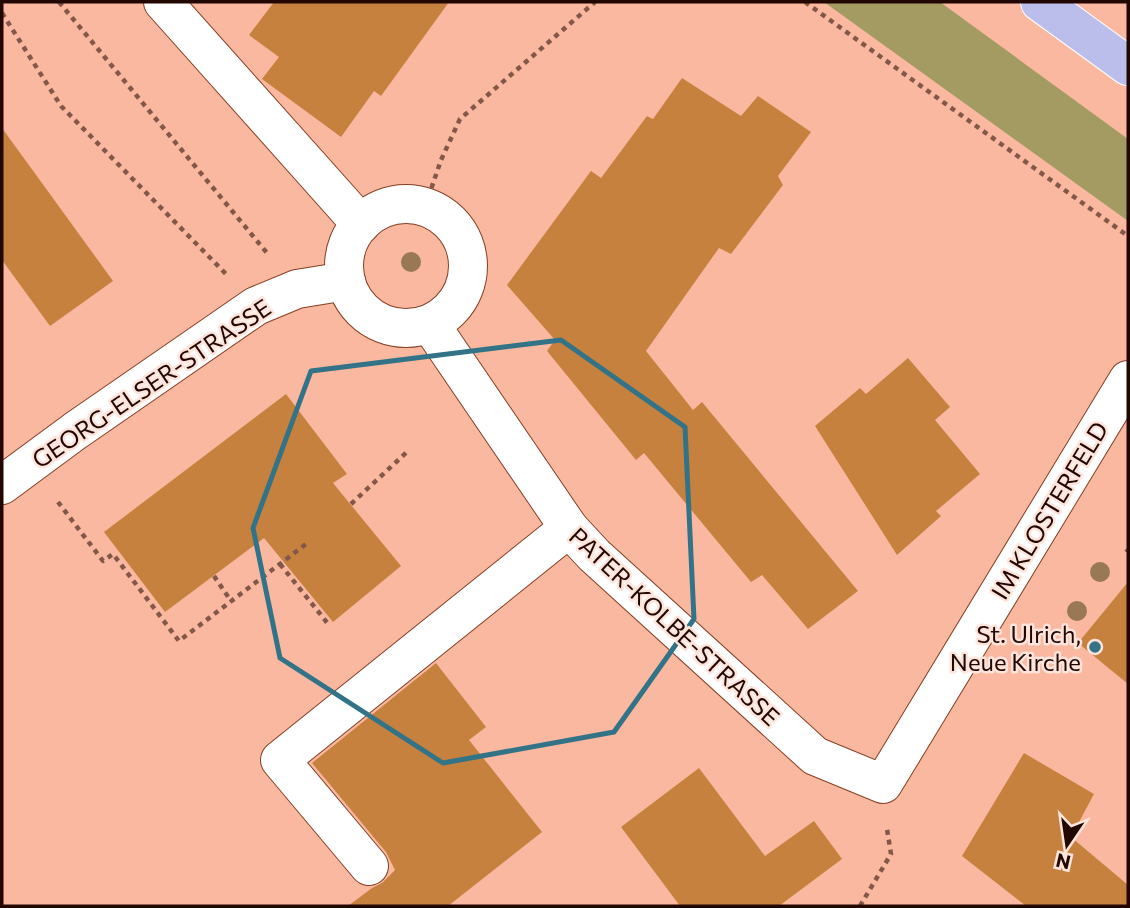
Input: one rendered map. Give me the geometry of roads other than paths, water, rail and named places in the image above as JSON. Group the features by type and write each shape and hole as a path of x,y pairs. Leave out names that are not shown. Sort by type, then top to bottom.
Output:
{"main road":[{"path":"1040,2 1128,66"}],"street":[{"path":"163,2 360,224"},
{"path":"408,204 425,207 440,214 453,225 464,243 469,264 462,296 452,309 430,324 409,328 379,323 364,311 352,298 346,281 345,256 350,239 360,224 374,213 390,206 408,204"},
{"name":"GEORG-ELSER-STRASSE","path":"16,475 256,306 296,289 346,281"},
{"name":"PATER-KOLBE-STRASSE","path":"430,324 569,528 594,555 815,756 883,784"},
{"name":"IM KLOSTERFELD","path":"883,784 1128,380"},
{"path":"369,866 280,760 569,528"}],"place":[{"name":"St. Ulrich, Neue Kirche","path":"1095,647"}]}
